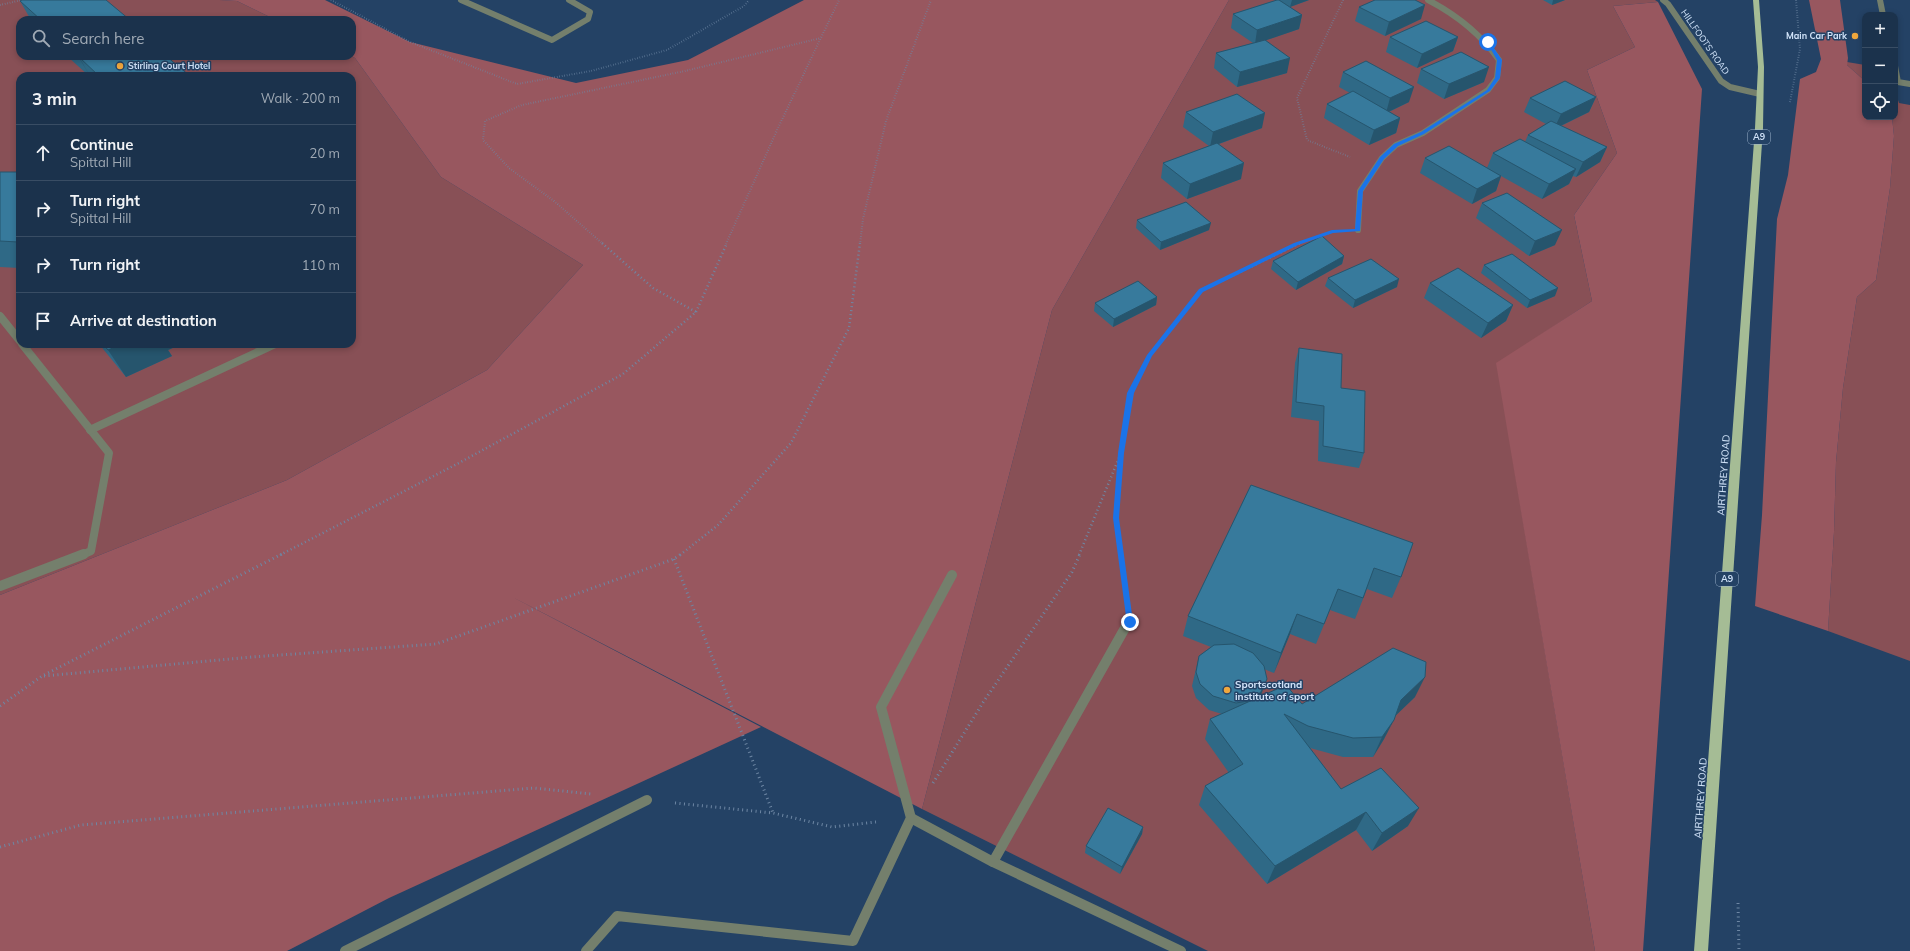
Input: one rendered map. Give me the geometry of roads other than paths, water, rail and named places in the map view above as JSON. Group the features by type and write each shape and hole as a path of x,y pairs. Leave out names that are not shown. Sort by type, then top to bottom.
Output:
{"main road":[{"name":"AIRTHREY ROAD","path":"1701,951 1759,136 1761,67 1756,0"}],"street":[{"path":"461,0 552,40 588,19 590,12 568,0"},
{"path":"1358,230 1360,191 1382,158 1396,145 1423,133 1488,90 1497,78 1500,60 1488,42 1470,26 1440,6 1428,0"},
{"name":"HILLFOOTS ROAD","path":"1663,0 1668,4 1721,81 1730,87 1760,94"},
{"path":"1880,0 1883,12"},
{"path":"1898,82 1910,84"},
{"path":"0,316 16,336"},
{"path":"0,586 90,551 109,453 25,348"},
{"path":"90,430 266,348"},
{"path":"586,951 617,916 853,941 911,818 881,707 952,575"},
{"path":"993,862 1125,628"},
{"path":"345,951 647,800"},
{"path":"911,818 993,862 1181,951"}],"place":[{"name":"Main Car Park","path":"1855,36"},
{"name":"Stirling Court Hotel","path":"120,66"},
{"name":"Sportscotland institute of sport","path":"1227,690"}]}
